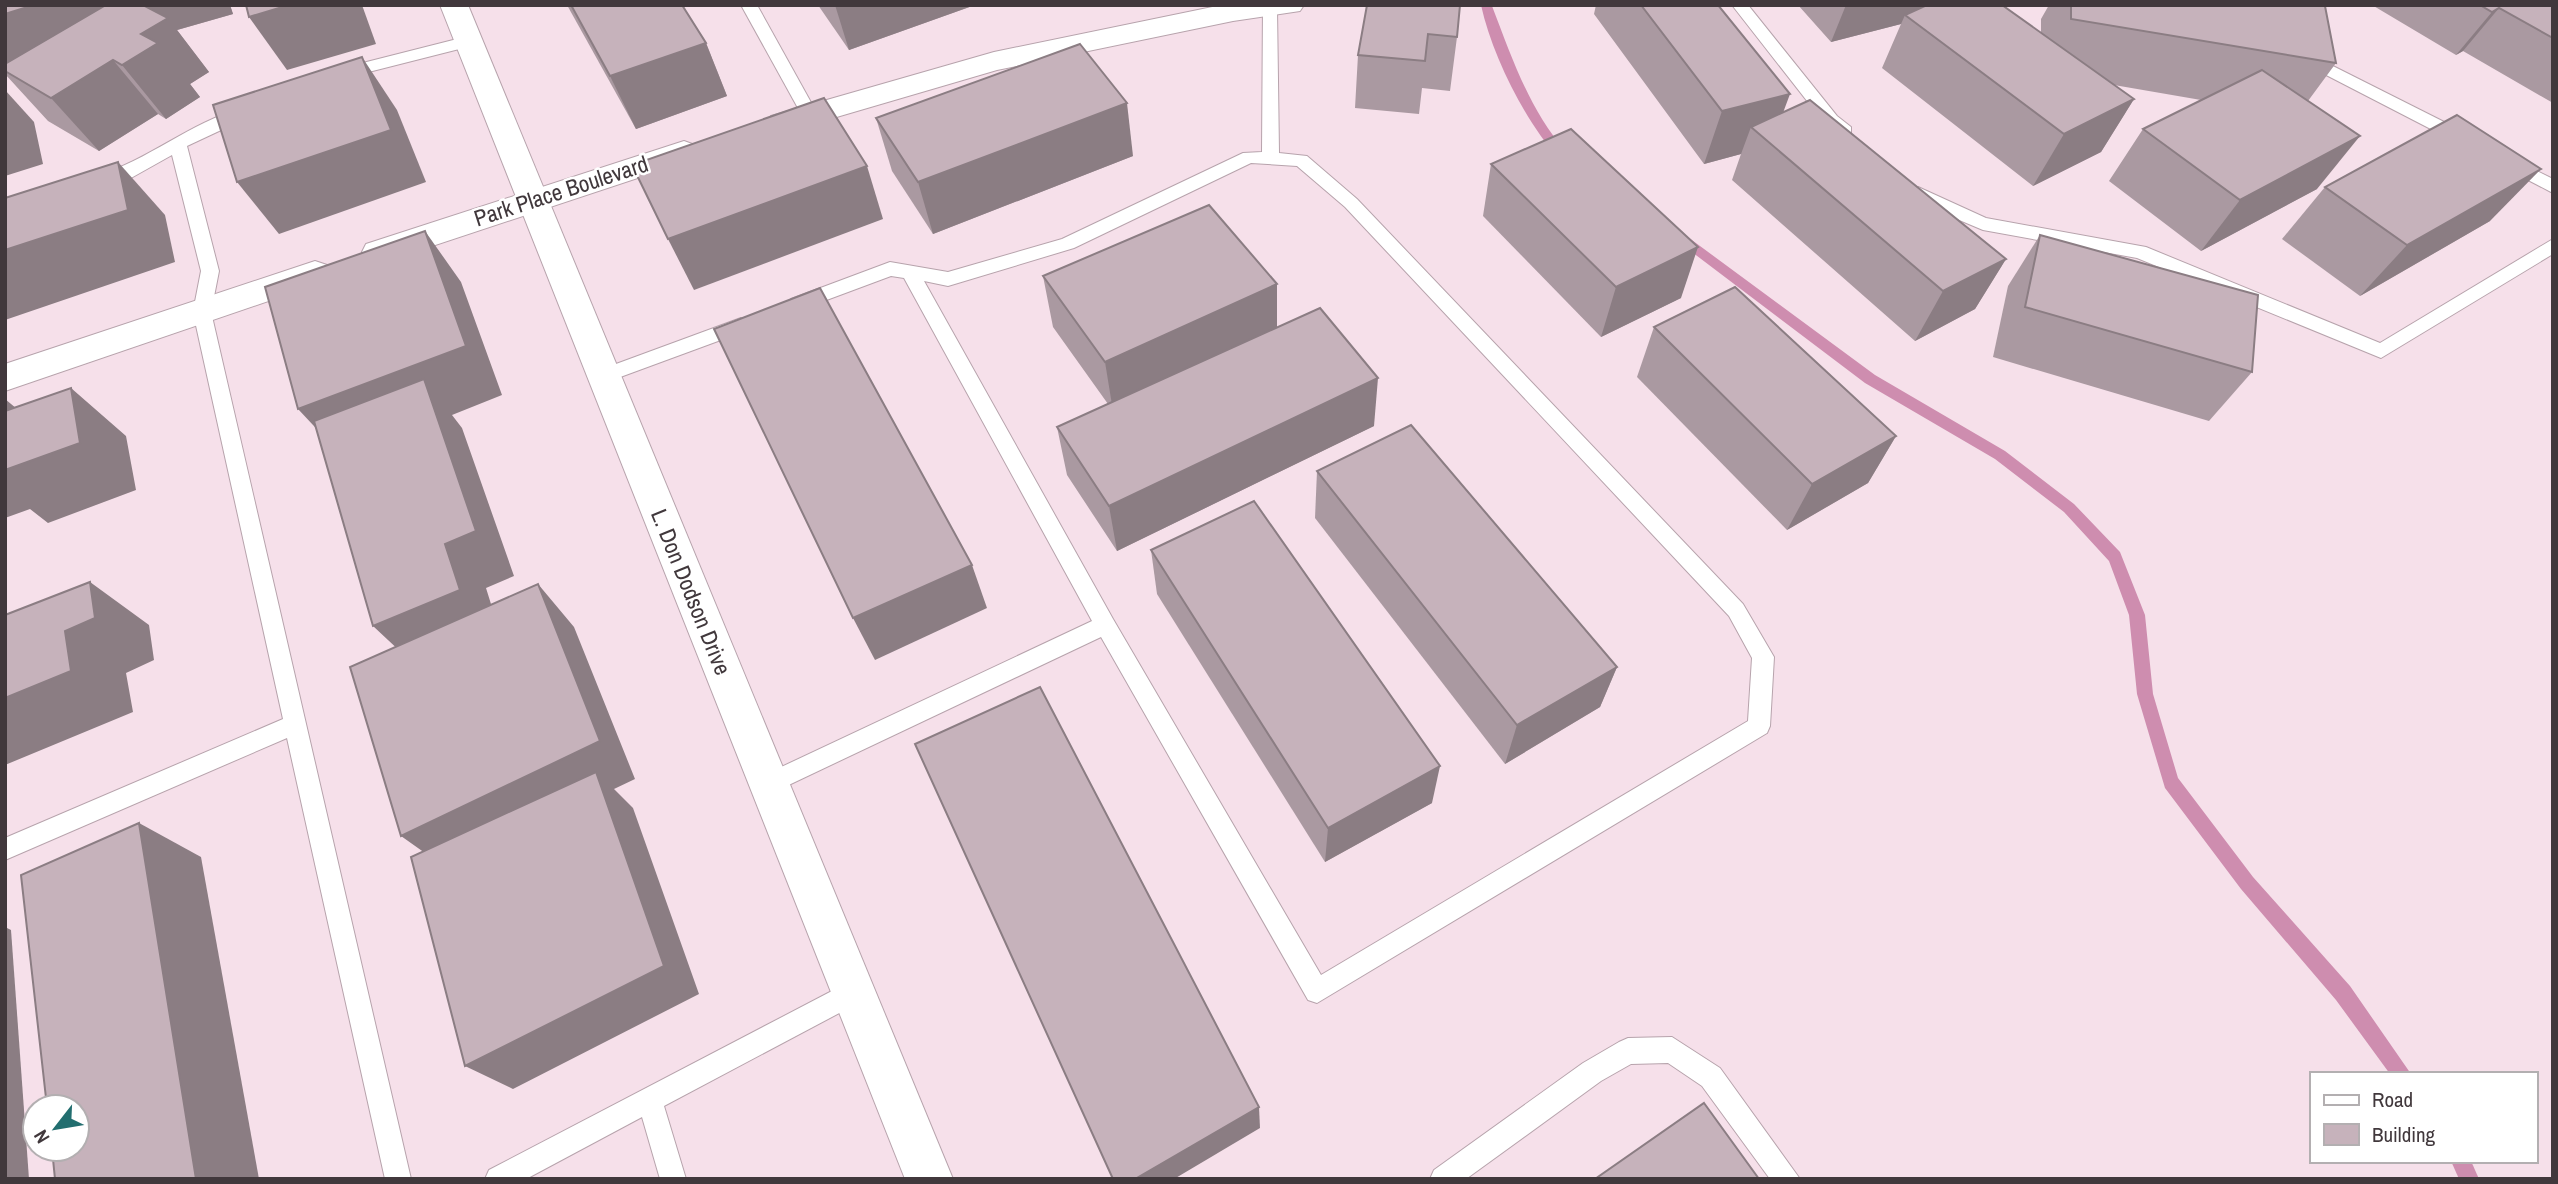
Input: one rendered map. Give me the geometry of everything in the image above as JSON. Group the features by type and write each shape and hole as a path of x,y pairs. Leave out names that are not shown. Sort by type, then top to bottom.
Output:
{"street":[{"name":"L. Don Dodson Drive","path":"454,5 929,1179"},
{"path":"758,130 994,61 1262,7"},
{"name":"Park Place Boulevard","path":"5,378 532,199 705,146"}],"lane":[{"path":"749,5 810,115"},
{"path":"1740,5 1831,120 1858,142"},
{"path":"1262,7 1271,158"},
{"path":"323,79 468,41"},
{"path":"2292,50 2553,187"},
{"path":"85,185 125,174 178,144 261,106"},
{"path":"178,144 211,271 202,312 398,1179"},
{"path":"604,376 890,269 910,272 948,279 1068,244 1249,157 1301,160 1352,204 1736,610 1763,657 1759,726 1317,991 1105,625 910,272"},
{"path":"1905,182 1925,199 1983,224 2140,253 2381,351 2553,245"},
{"path":"768,784 1105,625"},
{"path":"5,849 296,724"},
{"path":"498,1179 853,992"},
{"path":"1443,1179 1592,1072 1628,1051 1672,1050 1711,1077 1787,1179"},
{"path":"649,1099 673,1179"}],"building":[{"path":"5,5 34,5 5,14"},
{"path":"106,5 143,5 168,18 141,34 158,43 122,65 113,60 51,98 5,71 5,64"},
{"path":"246,5 289,5 249,17"},
{"path":"571,5 682,5 706,43 610,76"},
{"path":"1367,5 1460,5 1457,37 1428,34 1425,61 1358,55"},
{"path":"1641,5 1718,5 1790,94 1722,111"},
{"path":"1927,5 2002,5 2134,99 2064,134 1905,15"},
{"path":"2071,5 2325,6 2336,63 2071,19"},
{"path":"2480,5 2553,5 2553,38 2499,8 2492,12"},
{"path":"1080,44 1127,103 918,182 876,118"},
{"path":"362,57 391,130 237,182 213,105"},
{"path":"2262,70 2360,136 2240,200 2143,129"},
{"path":"824,98 867,166 668,239 632,165"},
{"path":"1810,100 2006,259 1943,291 1751,127"},
{"path":"2457,115 2541,169 2407,245 2325,187"},
{"path":"1571,129 1698,247 1616,287 1491,164"},
{"path":"118,162 128,210 5,250 5,198"},
{"path":"1209,205 1277,284 1105,362 1043,276"},
{"path":"425,231 466,346 298,409 265,287"},
{"path":"2040,235 2258,295 2252,372 2025,307"},
{"path":"1735,287 1896,436 1812,484 1654,327"},
{"path":"820,288 972,565 853,618 714,329"},
{"path":"1320,308 1378,378 1109,506 1057,427"},
{"path":"424,379 476,531 445,544 460,590 373,626 314,421"},
{"path":"71,388 80,443 5,470 5,411"},
{"path":"1411,425 1617,667 1517,725 1317,471"},
{"path":"1254,501 1440,766 1328,828 1151,550"},
{"path":"90,582 95,618 65,631 71,671 5,698 5,615"},
{"path":"538,584 600,741 401,836 350,667"},
{"path":"1040,687 1259,1107 1135,1179 1113,1179 915,744"},
{"path":"596,772 664,966 465,1066 411,857"},
{"path":"139,823 196,1179 55,1179 53,1163 91,1163 91,1093 45,1093 21,875"},
{"path":"1704,1103 1759,1179 1595,1179"}],"waterway":[{"path":"1486,6 1526,104 1536,122 1562,155"},
{"path":"1681,237 1870,379 2000,455 2069,508 2115,557 2137,615 2145,694 2171,782 2247,883 2343,993 2401,1072"},
{"path":"2462,1163 2469,1179"}]}
